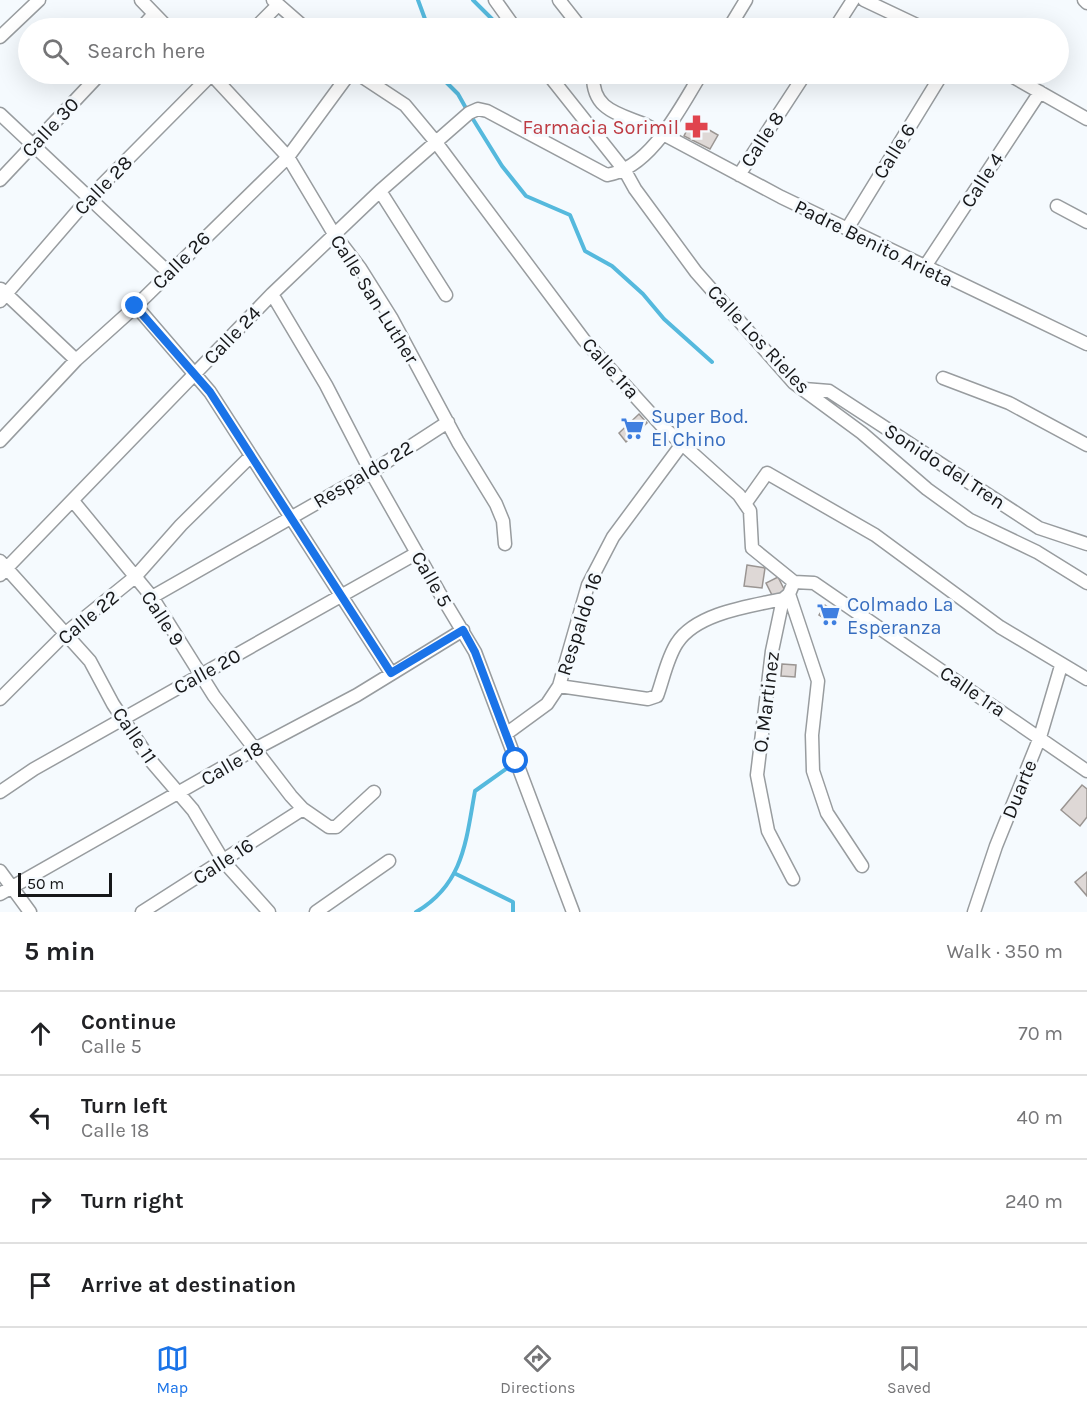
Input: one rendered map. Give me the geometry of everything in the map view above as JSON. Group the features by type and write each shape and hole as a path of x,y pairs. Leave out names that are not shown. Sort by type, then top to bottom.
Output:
{"street":[{"path":"20,18 39,0"},
{"path":"141,0 158,18"},
{"path":"495,0 508,18"},
{"path":"559,0 573,18"},
{"path":"735,18 746,0"},
{"path":"841,18 853,0"},
{"path":"864,0 902,18"},
{"path":"263,18 276,2 294,18"},
{"path":"150,18 154,14"},
{"path":"0,37 18,20"},
{"name":"Calle 30","path":"0,180 91,84"},
{"name":"Calle 28","path":"2,294 88,199 201,84"},
{"name":"Calle San Luther","path":"220,84 288,157 334,234 360,268 392,319 496,504 503,521 505,544"},
{"name":"Calle 26","path":"0,441 76,360 135,306 288,157 342,84"},
{"name":"Calle 1ra","path":"373,84 405,105 435,141 584,340 682,444 739,495 750,511 752,548 794,582 814,583 1087,771"},
{"name":"Calle Los Rieles","path":"556,84 625,171 635,189 696,272 794,383 862,433 927,489 969,520 1037,552 1087,583"},
{"name":"Padre Benito Arieta","path":"592,84 592,91 603,106 924,268 1087,345"},
{"path":"625,171 664,136 695,84"},
{"name":"Calle 8","path":"739,175 798,84"},
{"name":"Calle 6","path":"847,229 936,84"},
{"path":"1026,84 1087,119"},
{"name":"Calle 4","path":"924,268 1040,92"},
{"name":"Calle 24","path":"2,568 72,501 272,294 380,191 469,113 478,109 487,111 607,175 625,171"},
{"path":"0,114 32,147 168,272"},
{"path":"380,191 446,295"},
{"path":"1057,206 1087,222"},
{"path":"2,294 76,360"},
{"name":"Calle 5","path":"272,294 326,385 371,472 475,652 573,912"},
{"path":"135,306 193,376 210,392 343,595 391,673"},
{"path":"943,378 1009,403 1087,445"},
{"name":"Sonido del Tren","path":"804,389 829,391 1039,528 1087,544"},
{"name":"Respaldo 22","path":"152,597 371,472 448,422"},
{"name":"Respaldo 16","path":"506,734 547,704 559,686 588,585 613,537 682,444"},
{"name":"Calle 22","path":"0,699 67,632 135,577 181,525 251,456"},
{"path":"745,504 767,473 875,535 1000,627 1061,666 1087,679"},
{"name":"Calle 9","path":"72,501 152,597 200,675 303,809 329,826 336,827 374,792"},
{"name":"Calle 20","path":"0,792 34,769 417,553"},
{"name":"Calle 11","path":"2,568 67,632 90,661 151,761 193,810 224,862 268,912"},
{"name":"O. Martinez","path":"793,879 768,831 757,775 772,651 786,597 794,582"},
{"path":"559,686 648,699 657,696 677,643 693,628 729,610 786,597 818,681 812,735 813,771 827,813 862,866"},
{"name":"Calle 18","path":"0,894 255,749 357,695 463,630"},
{"name":"Duarte","path":"974,912 996,846 1040,737 1061,666"},
{"name":"Calle 16","path":"142,912 224,862 303,809"},
{"path":"316,912 388,861"},
{"path":"0,871 30,912"}],"building":[{"name":"Farmacia Sorimil","path":"692,120 718,135 710,149 684,136"},
{"name":"Super Bod. El Chino","path":"639,414 647,423 626,442 619,433"},
{"path":"747,565 765,568 762,588 744,586"},
{"path":"778,577 785,591 773,597 766,583"},
{"name":"Colmado La Esperanza","path":"825,605 839,615 833,624 819,615"},
{"path":"782,664 796,665 795,677 781,676"},
{"path":"1082,785 1087,789 1087,817 1080,826 1061,810"},
{"path":"1087,872 1087,896 1075,882"}],"waterway":[{"path":"418,0 425,18"},
{"path":"473,0 491,18"},
{"path":"448,84 458,94 467,110"},
{"path":"471,116 502,166 526,196 570,215 585,251 612,266 643,294 664,319 712,362"},
{"path":"416,912 432,901 453,874 465,843 475,791 513,764"},
{"path":"454,873 513,902 513,912"}],"place":[{"name":"Farmacia Sorimil","path":"697,127"},
{"name":"Super Bod. El Chino","path":"633,428"},
{"name":"Colmado La Esperanza","path":"829,615"}],"route":[{"path":"135,306 193,376 210,392 343,595 391,673 463,630 475,652 516,761"}]}
